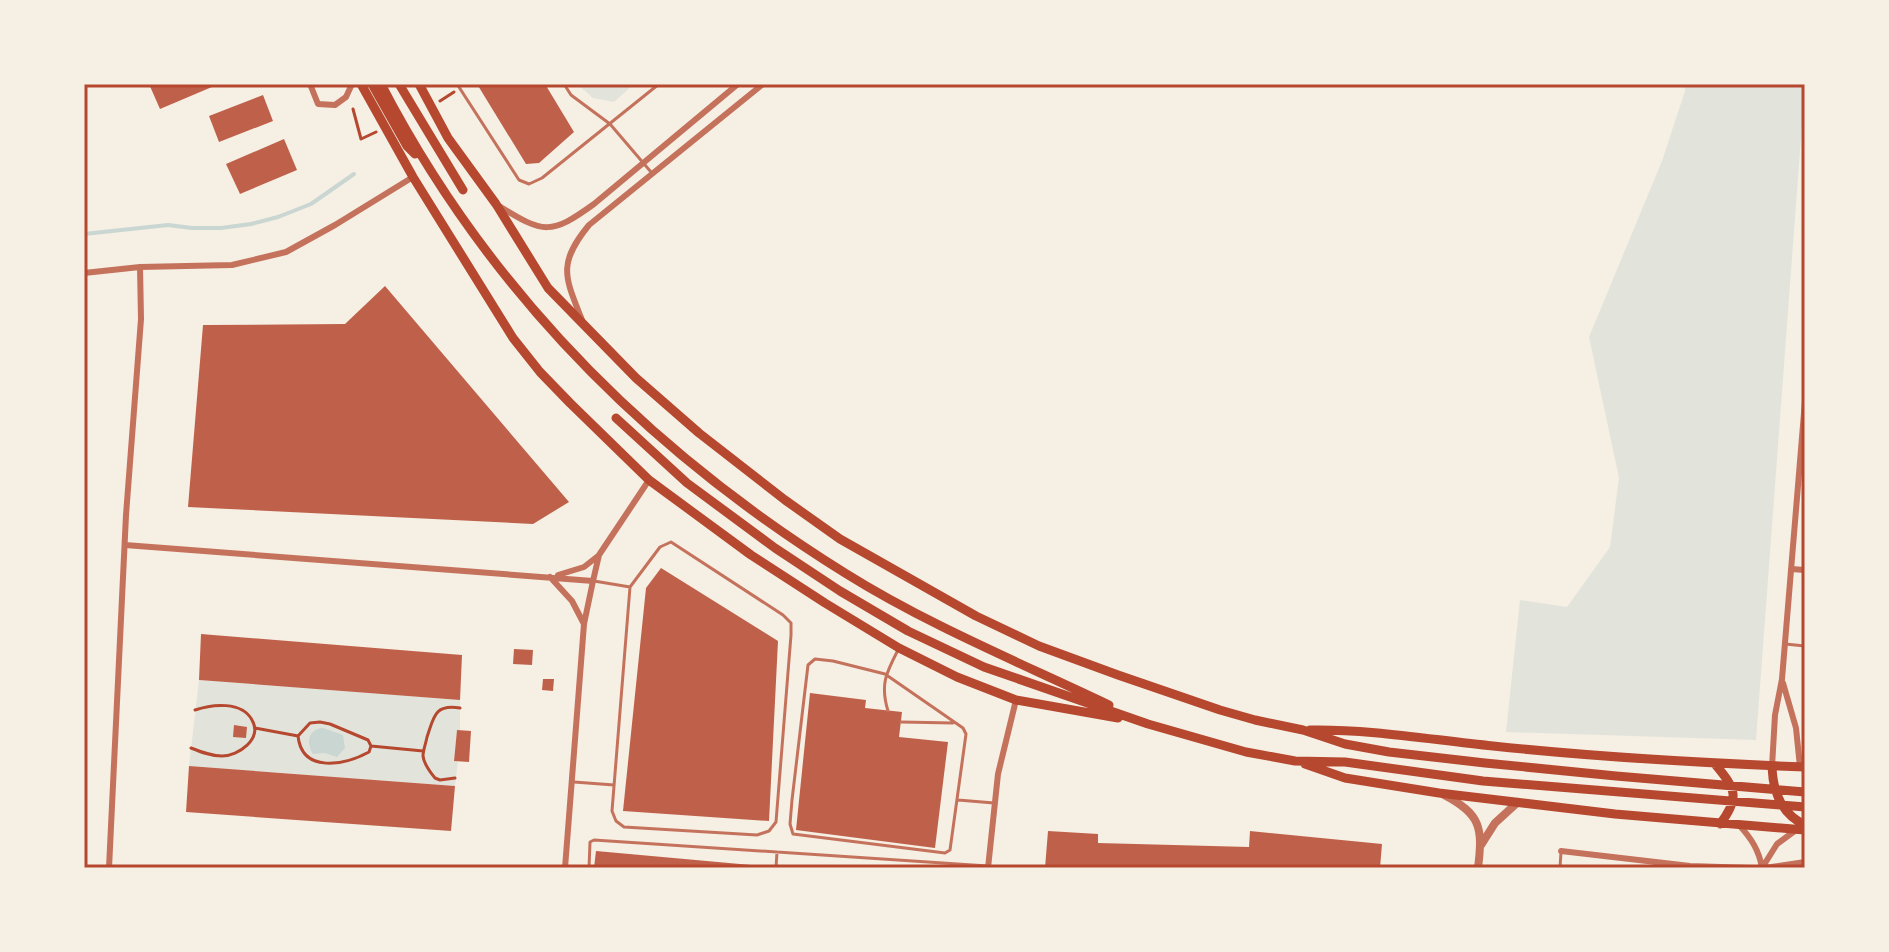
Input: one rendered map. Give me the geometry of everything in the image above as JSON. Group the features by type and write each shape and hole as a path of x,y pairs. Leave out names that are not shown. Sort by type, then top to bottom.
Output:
{"main road":[{"path":"361,84 413,177 513,338 540,372 649,480 751,555 825,603 899,648 957,677 1016,700 1148,724"},
{"path":"372,84 407,146 428,168"},
{"path":"381,84 428,168 513,286 603,385 711,479 785,534 847,574 922,616 1148,724"},
{"path":"399,84 463,190"},
{"path":"419,84 448,138 496,204 548,288 636,378 699,433 840,539 976,616 1039,646 1220,710 1303,730 1345,744 1485,763 1805,792"},
{"path":"616,418 687,483 775,548 908,631 984,667 1148,724 1246,752 1295,761 1345,778 1439,793 1720,824 1802,828"},
{"path":"1303,730 1348,729 1494,746 1715,764 1803,767"},
{"path":"1295,761 1345,762 1483,781 1805,807"},
{"path":"1715,764 1734,792 1728,814 1720,824"},
{"path":"1772,767 1778,801 1802,828"}],"street":[{"path":"310,84 318,104 335,105 346,97 352,84"},
{"path":"496,204 529,224 560,226 594,204 738,84"},
{"path":"582,321 568,284 569,254 589,225 763,84"},
{"path":"84,273 140,267 232,265 286,252 413,177"},
{"path":"109,868 125,545 141,319 140,267"},
{"path":"1772,767 1805,401"},
{"path":"550,577 584,567 599,555 649,480"},
{"path":"125,545 593,581"},
{"path":"565,868 584,624 599,555"},
{"path":"1791,569 1805,570"},
{"path":"550,577 572,601 584,624"},
{"path":"1782,679 1803,767"},
{"path":"988,867 998,774 1016,700"},
{"path":"1796,735 1805,736"},
{"path":"1439,793 1463,805 1476,820 1481,845 1478,868"},
{"path":"1481,845 1495,823 1518,802"},
{"path":"1739,825 1753,840 1763,868"},
{"path":"1763,868 1777,844 1802,828"},
{"path":"1561,851 1690,867 1752,868"},
{"path":"1622,868 1623,859"},
{"path":"1763,868 1805,862"}],"lane":[{"path":"457,84 519,180 529,184 542,178 659,84"},
{"path":"564,84 571,95 610,124 653,174"},
{"path":"671,542 791,623 776,822 769,831 757,835 624,827 616,821 612,811 630,587 660,547 671,542"},
{"path":"593,581 630,587"},
{"path":"1785,644 1805,646"},
{"path":"888,711 885,674 899,648"},
{"path":"815,659 821,659 885,674 963,728 966,734 950,850 945,853 793,834 790,824 792,800 808,665 815,659"},
{"path":"901,722 955,723"},
{"path":"572,782 614,785"},
{"path":"958,800 994,803"},
{"path":"589,868 590,842 594,840 988,867"},
{"path":"1560,868 1561,851"},
{"path":"776,868 777,852"}],"path":[{"path":"353,109 361,139"},
{"path":"191,748 207,754 235,754 254,736 255,728 252,720 239,709 215,705 195,710"},
{"path":"455,778 435,778 424,760 423,751 438,710 444,707 460,708"},
{"path":"320,722 362,736 371,746 369,752 362,756 337,762 315,762 299,748 298,736 310,723 320,722"},
{"path":"255,728 298,736"},
{"path":"371,746 423,751"}],"shaded area":[{"path":"577,84 634,84 614,102 593,98"},
{"path":"1685,84 1805,84 1756,740 1506,732 1520,600 1567,607 1610,547 1619,478 1589,337 1662,161"},
{"path":"199,680 460,700 460,731 457,731 454,760 458,761 455,786 189,766"},
{"path":"323,728 343,735 345,748 337,757 325,753 313,754 311,750 311,734"}],"building":[{"path":"149,84 219,84 160,109"},
{"path":"477,84 545,84 574,132 539,163 526,164"},
{"path":"263,95 273,121 219,142 209,116"},
{"path":"284,139 297,170 240,194 226,164"},
{"path":"385,286 569,502 533,524 188,507 203,325 345,324"},
{"path":"661,568 778,641 769,821 623,811 646,588"},
{"path":"201,634 462,655 460,700 199,680"},
{"path":"514,649 533,650 532,665 513,664"},
{"path":"543,679 554,679 553,691 542,690"},
{"path":"810,693 866,700 865,708 902,712 899,737 948,742 935,848 796,830"},
{"path":"234,725 247,727 246,738 233,737"},
{"path":"457,730 471,731 469,762 454,761"},
{"path":"189,766 455,786 451,831 186,812"},
{"path":"1048,831 1098,834 1098,843 1249,847 1250,831 1382,844 1380,868 1045,868"},
{"path":"596,851 762,866 762,868 594,868"}],"waterway":[{"path":"84,234 168,225 221,228 251,224 311,204 354,174"}]}
